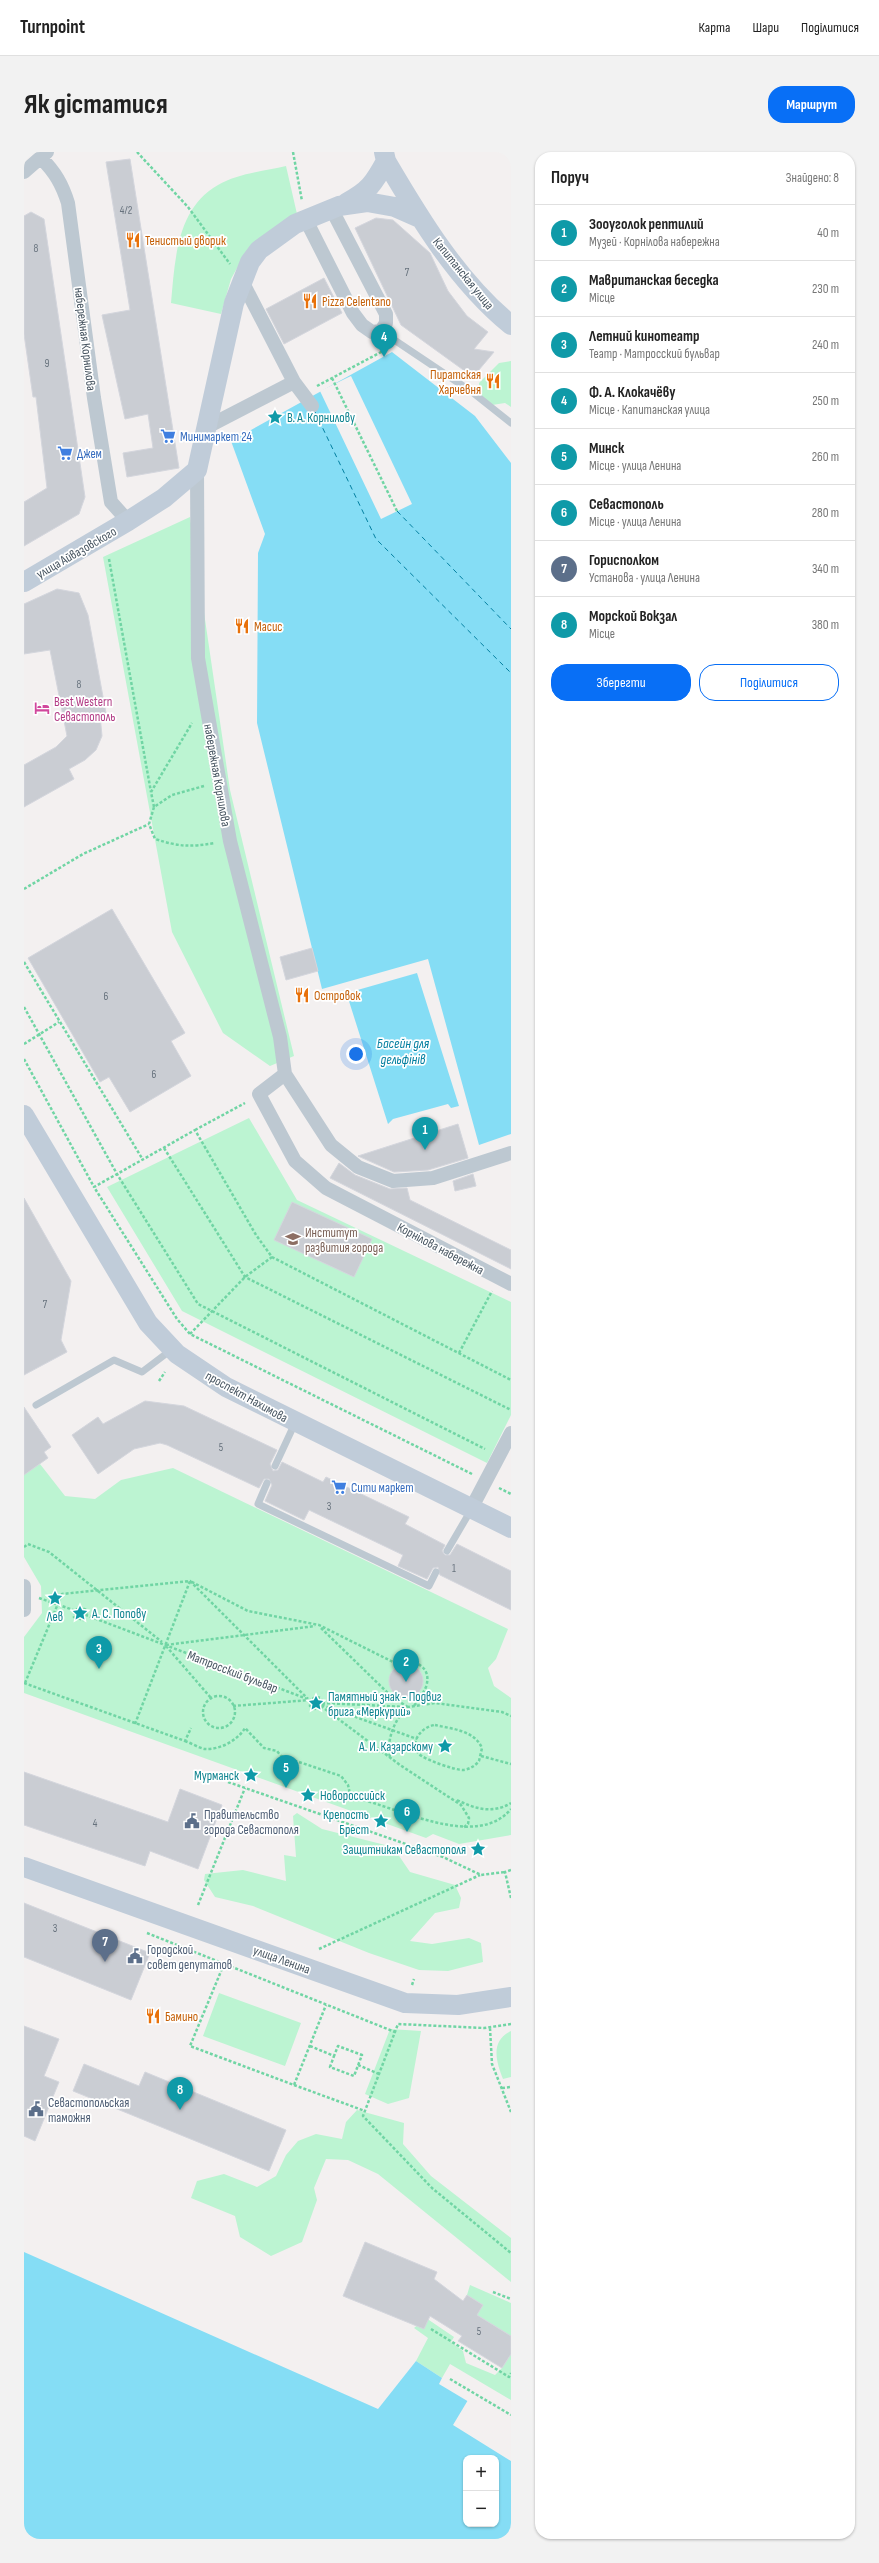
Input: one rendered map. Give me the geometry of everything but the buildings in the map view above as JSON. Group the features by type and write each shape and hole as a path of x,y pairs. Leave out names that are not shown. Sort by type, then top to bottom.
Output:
{"main road":[{"path":"197,470 234,303 250,262 260,250 295,224 336,208 365,194 375,182 385,156"},
{"name":"Капитанская улица","path":"385,156 420,218 488,307 511,325"},
{"path":"336,208 367,202 395,207 420,218"},
{"name":"улица Айвазовского","path":"24,582 128,521 164,498 197,470"},
{"name":"проспект Нахимова","path":"24,1115 148,1323 175,1351 226,1387 295,1423 511,1528"},
{"name":"улица Ленина","path":"24,1867 406,2003 458,2005 511,1997"}],"street":[{"path":"24,172 44,155"},
{"name":"набережная Корнилова","path":"44,155 63,186 68,203 94,398 111,502 128,521"},
{"path":"306,220 353,313 362,325 372,332 381,331 386,324 386,314 336,208"},
{"path":"242,281 298,388 312,406"},
{"path":"207,427 298,388"},
{"name":"набережная Корнилова","path":"197,470 198,658 218,781 230,841 280,1037 285,1074"},
{"path":"285,1074 330,1145 358,1168 393,1181 433,1178 511,1153"},
{"name":"Корнілова набережна","path":"285,1074 259,1094 295,1161 326,1188 505,1281"},
{"path":"471,1509 511,1433"},
{"path":"24,1586 24,1610"}],"lane":[{"path":"381,331 472,392 511,423"},
{"path":"36,1405 114,1360 142,1372 175,1351"},
{"path":"275,1466 295,1423"},
{"path":"267,1483 258,1504 429,1586 436,1572"},
{"path":"447,1551 471,1509"}],"path":[{"path":"137,152 188,207 242,281"},
{"path":"293,152 306,220"},
{"path":"298,388 332,378 399,343"},
{"path":"332,378 397,511"},
{"path":"109,559 154,807 148,824 155,839 186,847 230,841"},
{"path":"151,792 205,702"},
{"path":"154,807 172,795 218,781"},
{"path":"24,889 83,854 148,824"},
{"path":"24,962 143,1160"},
{"path":"24,1007 117,1174 198,1304 498,1456"},
{"path":"24,1044 59,1022"},
{"path":"24,1060 94,1187 177,1318 190,1334 485,1481"},
{"path":"94,1187 244,1103"},
{"path":"195,1130 256,1235 272,1257 511,1380"},
{"path":"164,1148 245,1277 511,1410"},
{"path":"159,1381 175,1351 190,1334 245,1277 272,1257"},
{"path":"459,1353 505,1281"},
{"path":"24,1547 28,1544 49,1552 165,1645 211,1698 225,1698 233,1706 232,1720 224,1727 214,1727 205,1720 203,1711 211,1698"},
{"path":"190,1581 310,1700"},
{"path":"135,1724 190,1581"},
{"path":"414,1706 427,1685 426,1671 421,1664 406,1660 395,1663 319,1625 248,1611 190,1581 62,1594 55,1604 24,1683 205,1749 232,1742 240,1736 245,1728 264,1748 277,1751 281,1756 341,1776 348,1785 350,1794 356,1798 462,1828 484,1826 501,1817 511,1808"},
{"name":"Матросский бульвар","path":"39,1598 76,1611 74,1617 83,1620 86,1615 310,1700 313,1708 322,1705 417,1738"},
{"path":"76,1611 78,1606 87,1610 86,1615"},
{"path":"165,1645 319,1625"},
{"path":"319,1625 393,1698 408,1706"},
{"path":"233,1706 310,1700 316,1697 321,1698 322,1705 390,1757 443,1793 466,1811 469,1818 468,1824 462,1828"},
{"path":"322,1705 414,1706 435,1703 502,1712 511,1716"},
{"path":"390,1757 389,1743 393,1730 403,1711 408,1706"},
{"path":"435,1725 468,1733 480,1744 481,1756 479,1761 470,1768 455,1769 420,1755 416,1748 417,1738 424,1728 435,1725"},
{"path":"185,1741 191,1728"},
{"path":"481,1756 511,1764"},
{"path":"228,1782 443,1857 481,1875"},
{"path":"198,1905 245,1788"},
{"path":"443,1793 467,1806 486,1810 505,1807 511,1803"},
{"path":"319,1949 481,1875 511,1870"},
{"path":"505,1872 511,1898"},
{"path":"145,1932 395,2032"},
{"path":"224,1964 190,2046 365,2111"},
{"path":"294,2085 326,2005"},
{"path":"511,2024 490,2028 398,2024 363,2116 432,2188 511,2253"},
{"path":"490,2028 492,2064 511,2112"},
{"path":"310,2046 334,2056"},
{"path":"338,2046 362,2055 354,2076 330,2067 334,2056 338,2046"},
{"path":"358,2065 379,2074"},
{"path":"502,2088 511,2087"},
{"path":"493,2292 511,2299"},
{"path":"432,2329 509,2377 511,2373"},
{"path":"450,2379 511,2415"}],"green space":[{"path":"286,166 297,214 242,259 231,279 221,314 171,303 174,270 180,237 194,208 204,195 225,181 251,173"},
{"path":"511,361 511,407 505,403 492,405 479,394 479,383 499,363"},
{"path":"190,517 230,790 294,1056 270,1066 223,1033 172,932 103,557"},
{"path":"249,1118 297,1200 511,1302 511,1415 487,1463 182,1311 107,1187"},
{"path":"40,1464 65,1496 95,1499 121,1480 173,1468 508,1629 496,1659 488,1668 494,1686 511,1698 511,1835 459,1844 433,1834 426,1838 24,1693 24,1637 42,1613 41,1586 24,1557 24,1471"},
{"path":"297,1813 322,1829 393,1847 410,1872 455,1885 461,1898 459,1908 435,1913 410,1941 432,1944 469,1938 481,1943 483,1962 448,1971 419,1970 369,1953 253,1906 215,1897 204,1880 205,1874 243,1870 286,1881 284,1855 296,1857 293,1816"},
{"path":"219,1993 301,2023 285,2066 203,2036"},
{"path":"390,2029 421,2031 409,2098 388,2104 365,2094"},
{"path":"511,2031 511,2077 503,2079 498,2065 496,2052 497,2046 504,2035"},
{"path":"357,2110 404,2123 403,2144 431,2176 511,2238 511,2282 378,2174 348,2160 326,2159 314,2188 317,2200 302,2242 271,2256 240,2237 235,2216 191,2198 197,2181 224,2174 257,2187 276,2176 286,2155 298,2141 316,2134 342,2139 346,2122"},
{"path":"470,2285 511,2303 511,2336 477,2315 483,2305 467,2295"},
{"path":"426,2318 454,2337 451,2342 463,2351 466,2363 495,2375 502,2368 511,2354 511,2400 450,2364 442,2378 416,2361 428,2338 414,2328"}],"water":[{"path":"392,352 475,416 511,463 511,1134 479,1145 428,959 322,989 257,723 258,553 265,534 231,441"},
{"name":"Басейн для дельфiнiв","path":"417,973 459,1106 451,1108 448,1104 393,1119 388,1124 348,998 354,991"},
{"path":"24,2252 378,2409 416,2361 442,2378 439,2384 511,2427 511,2539 24,2539"}],"pier":[{"path":"351,376 412,504 381,519 320,391"},
{"path":"468,2400 511,2425 511,2461 453,2425"}],"ferry route":[{"path":"315,412 376,539 511,673"},
{"path":"397,511 511,629"}],"place":[{"name":"Тенистый дворик","path":"133,240"},
{"name":"Pizza Celentano","path":"310,301"},
{"name":"Ф. А. Клокачёву","path":"384,357"},
{"name":"Пиратская Харчевня","path":"493,381"},
{"name":"В. А. Корнилову","path":"275,417"},
{"name":"Минимаркет 24","path":"168,436"},
{"name":"Джем","path":"65,453"},
{"name":"Масис","path":"242,626"},
{"name":"Best Western Севастополь","path":"42,708"},
{"name":"Островок","path":"302,995"},
{"name":"Зооуголок рептилий","path":"425,1150"},
{"name":"Институт развития города","path":"293,1239"},
{"name":"Сити маркет","path":"339,1487"},
{"name":"Лев","path":"55,1598"},
{"name":"А. С. Попову","path":"80,1613"},
{"name":"Летний кинотеатр","path":"99,1669"},
{"name":"Мавританская беседка","path":"406,1682"},
{"name":"Памятный знак - Подвиг брига «Меркурий»","path":"316,1703"},
{"name":"А. И. Казарскому","path":"445,1746"},
{"name":"Мурманск","path":"251,1775"},
{"name":"Минск","path":"286,1788"},
{"name":"Новороссийск","path":"308,1795"},
{"name":"Правительство города Севастополя","path":"192,1821"},
{"name":"Крепость Брест","path":"381,1821"},
{"name":"Севастополь","path":"407,1832"},
{"name":"Защитникам Севастополя","path":"478,1849"},
{"name":"Городской совет депутатов","path":"135,1956"},
{"name":"Горисполком","path":"105,1962"},
{"name":"Бамино","path":"153,2016"},
{"name":"Севастопольская таможня","path":"36,2109"},
{"name":"Морской Вокзал","path":"180,2110"}]}
